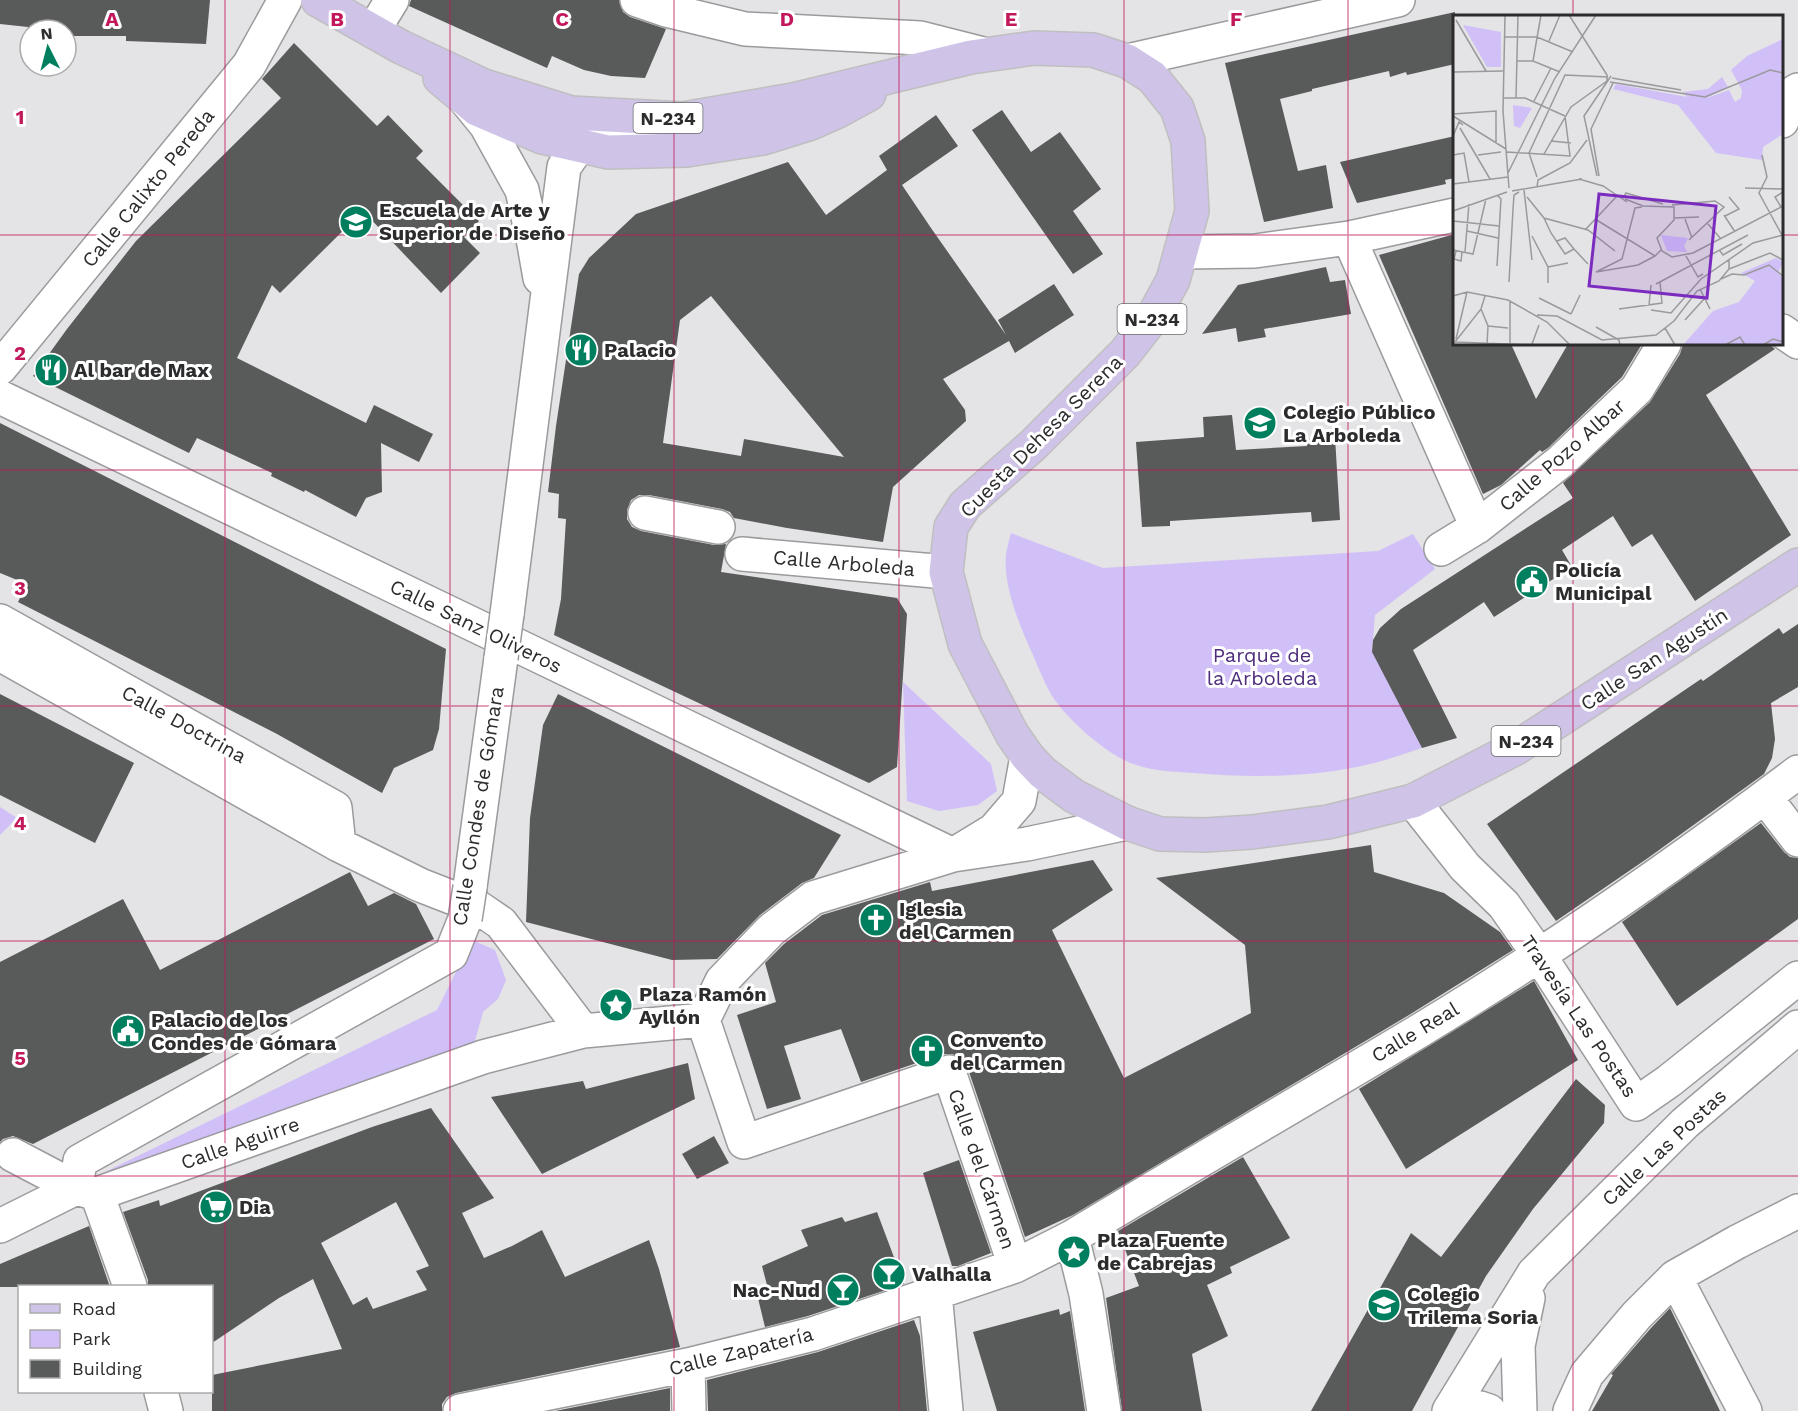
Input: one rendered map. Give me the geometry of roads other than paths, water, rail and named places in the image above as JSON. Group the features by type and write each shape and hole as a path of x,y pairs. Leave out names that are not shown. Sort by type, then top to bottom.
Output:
{"main road":[{"name":"N-234","path":"318,0 401,47 484,86 571,113 683,119 793,100 983,54 1034,48 1093,50 1127,61"},
{"path":"401,47 477,109 542,137 590,140 608,152 687,150 763,138 811,123 838,111 913,70"},
{"name":"Cuesta Dehesa Serena","path":"946,572 951,527 965,505 1041,438 1125,353 1153,317 1173,279 1192,211 1188,141 1177,108 1152,77 1127,61"},
{"name":"Calle San Agustín","path":"1413,801 1516,748 1798,565"},
{"name":"N-234","path":"946,572 965,644 995,704 1027,756 1042,773 1074,796 1126,823 1160,834 1204,835 1251,832 1328,822 1413,801"}],"street":[{"name":"Calle Calixto Pereda","path":"0,368 249,66 285,0"},
{"path":"373,31 392,0"},
{"path":"637,0 666,10 745,29 920,38 983,54"},
{"path":"1127,61 1398,0"},
{"path":"1783,119 1798,90"},
{"name":"Calle Condes de Gómara","path":"464,98 486,124 522,190 534,244 545,315"},
{"path":"590,140 672,135 706,130 732,122 764,105"},
{"name":"Calle Condes de Gómara","path":"87,1191 80,1161 452,954 465,919 470,887 564,167 590,140"},
{"path":"1182,252 1255,251 1349,238 1453,215"},
{"path":"1349,238 1477,527"},
{"path":"1783,332 1798,342"},
{"name":"Calle Pozo Albar","path":"1441,549 1477,527 1560,462 1637,388 1663,345"},
{"name":"Calle Sanz Oliveros","path":"0,397 953,855"},
{"path":"645,513 718,527"},
{"name":"Calle Arboleda","path":"742,554 946,572"},
{"name":"Calle Doctrina","path":"0,621 335,807 339,844"},
{"name":"Calle Doctrina","path":"0,654 339,844 420,885 479,908 501,923 583,1031"},
{"path":"953,855 994,830 1019,801 1027,756"},
{"name":"Calle Real","path":"1015,1266 1072,1237 1421,1030 1652,879 1798,772"},
{"path":"1765,797 1798,840"},
{"name":"Travesía Las Postas","path":"1413,801 1465,867 1504,905 1636,1104 1669,1081 1798,978"},
{"path":"583,1031 703,1020 722,981 771,930 813,898 953,855 1027,844 1126,823"},
{"name":"Calle del Cármen","path":"703,1020 744,1142 949,1072 1015,1266"},
{"name":"Calle Las Postas","path":"1451,1409 1534,1273 1685,1123 1798,1027"},
{"name":"Calle Aguirre","path":"0,1226 87,1191 483,1057 583,1031"},
{"path":"13,1155 87,1191 129,1285"},
{"path":"1570,1411 1587,1374 1674,1277 1798,1211"},
{"path":"1072,1237 1086,1294 1104,1411"},
{"name":"Calle Zapatería","path":"460,1411 688,1365 813,1334 1015,1266"},
{"path":"1520,1411 1518,1346 1534,1273"},
{"path":"1674,1277 1745,1411"},
{"path":"935,1293 946,1411"},
{"path":"688,1365 689,1411"},
{"path":"161,1393 166,1411"},
{"path":"1451,1409 1480,1408 1489,1411"}],"place":[{"name":"Escuela de Arte y Superior de Diseño","path":"356,222"},
{"name":"Palacio","path":"581,350"},
{"name":"Al bar de Max","path":"51,370"},
{"name":"Colegio Público La Arboleda","path":"1260,423"},
{"name":"Policía Municipal","path":"1532,582"},
{"name":"Iglesia del Carmen","path":"876,920"},
{"name":"Plaza Ramón Ayllón","path":"616,1005"},
{"name":"Palacio de los Condes de Gómara","path":"128,1031"},
{"name":"Convento del Carmen","path":"927,1051"},
{"name":"Dia","path":"216,1207"},
{"name":"Plaza Fuente de Cabrejas","path":"1074,1252"},
{"name":"Valhalla","path":"889,1274"},
{"name":"Nac-Nud","path":"843,1290"},
{"name":"Colegio Trilema Soria","path":"1384,1305"}],"park label":[{"name":"Parque de la Arboleda","path":"1262,666"}]}
